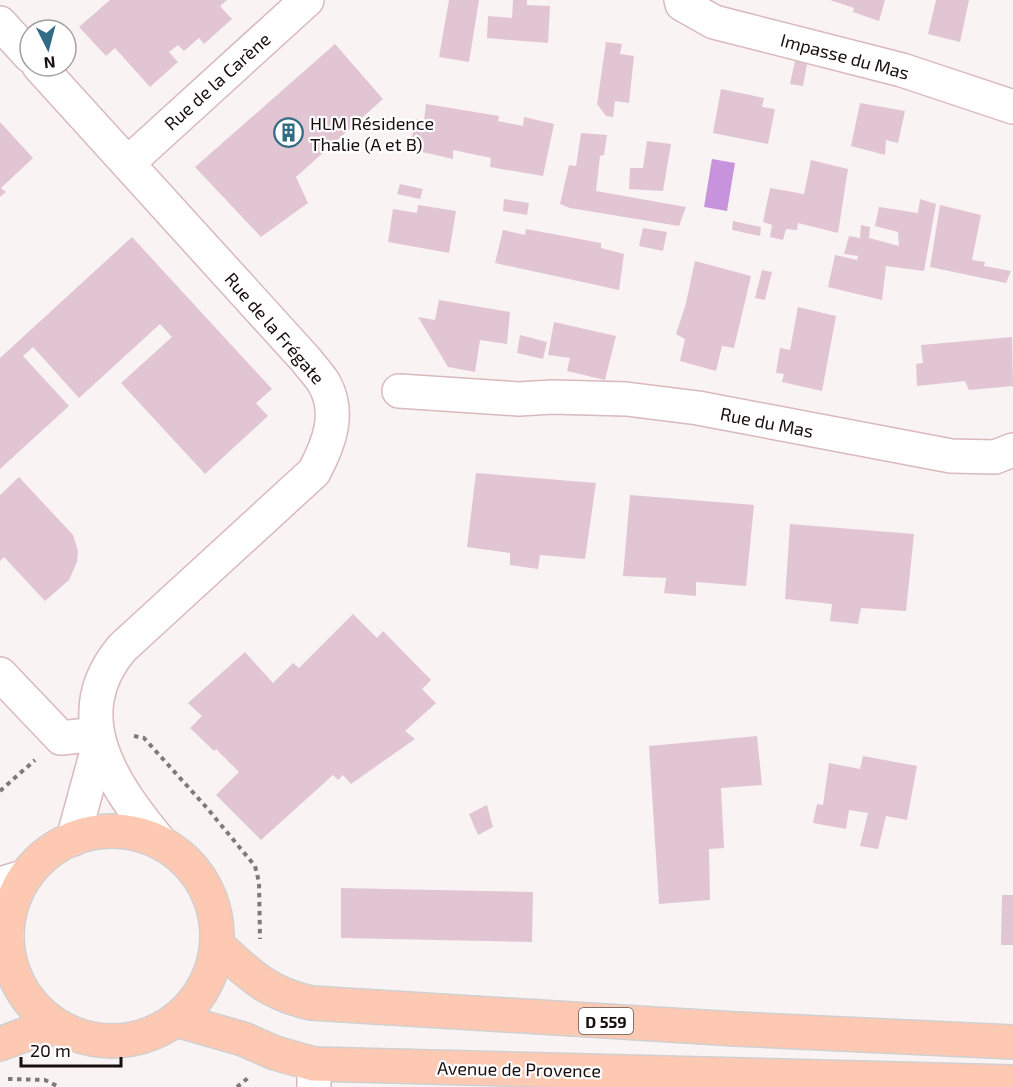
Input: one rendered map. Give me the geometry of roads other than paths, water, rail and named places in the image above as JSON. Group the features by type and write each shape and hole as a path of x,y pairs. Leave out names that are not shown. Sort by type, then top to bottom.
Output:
{"main road":[{"path":"117,832 161,843 193,869 205,886 213,905 218,945 205,987 192,1005 176,1020 154,1032 131,1039 107,1041 83,1037 61,1028 41,1013 25,994 7,980 9,954 4,934 13,904 13,880 47,854 73,839 95,833 117,832"},
{"name":"D 559","path":"218,945 257,981 288,998 311,1003 736,1029 1013,1042"},
{"name":"Avenue de Provence","path":"176,1020 243,1039 265,1048 314,1076 1013,1082"},
{"path":"0,1044 35,1031 61,1028"}],"street":[{"name":"Rue de la Carène","path":"128,163 308,0"},
{"name":"Impasse du Mas","path":"681,0 682,4 714,22 902,70 1013,106"},
{"path":"0,23 18,43"},
{"name":"Rue de la Frégate","path":"50,78 299,352 324,383 331,399 332,432 314,472 122,648 110,662 97,693 98,739 73,839"},
{"name":"Rue du Mas","path":"399,391 519,399 552,397 626,399 698,408 951,456 995,457 1013,450"},
{"path":"0,674 61,738 98,739"},
{"name":"Rue de la Frégate","path":"98,739 122,792 161,843"}],"place":[{"name":"HLM Résidence Thalie (A et B)","path":"289,133"}]}
